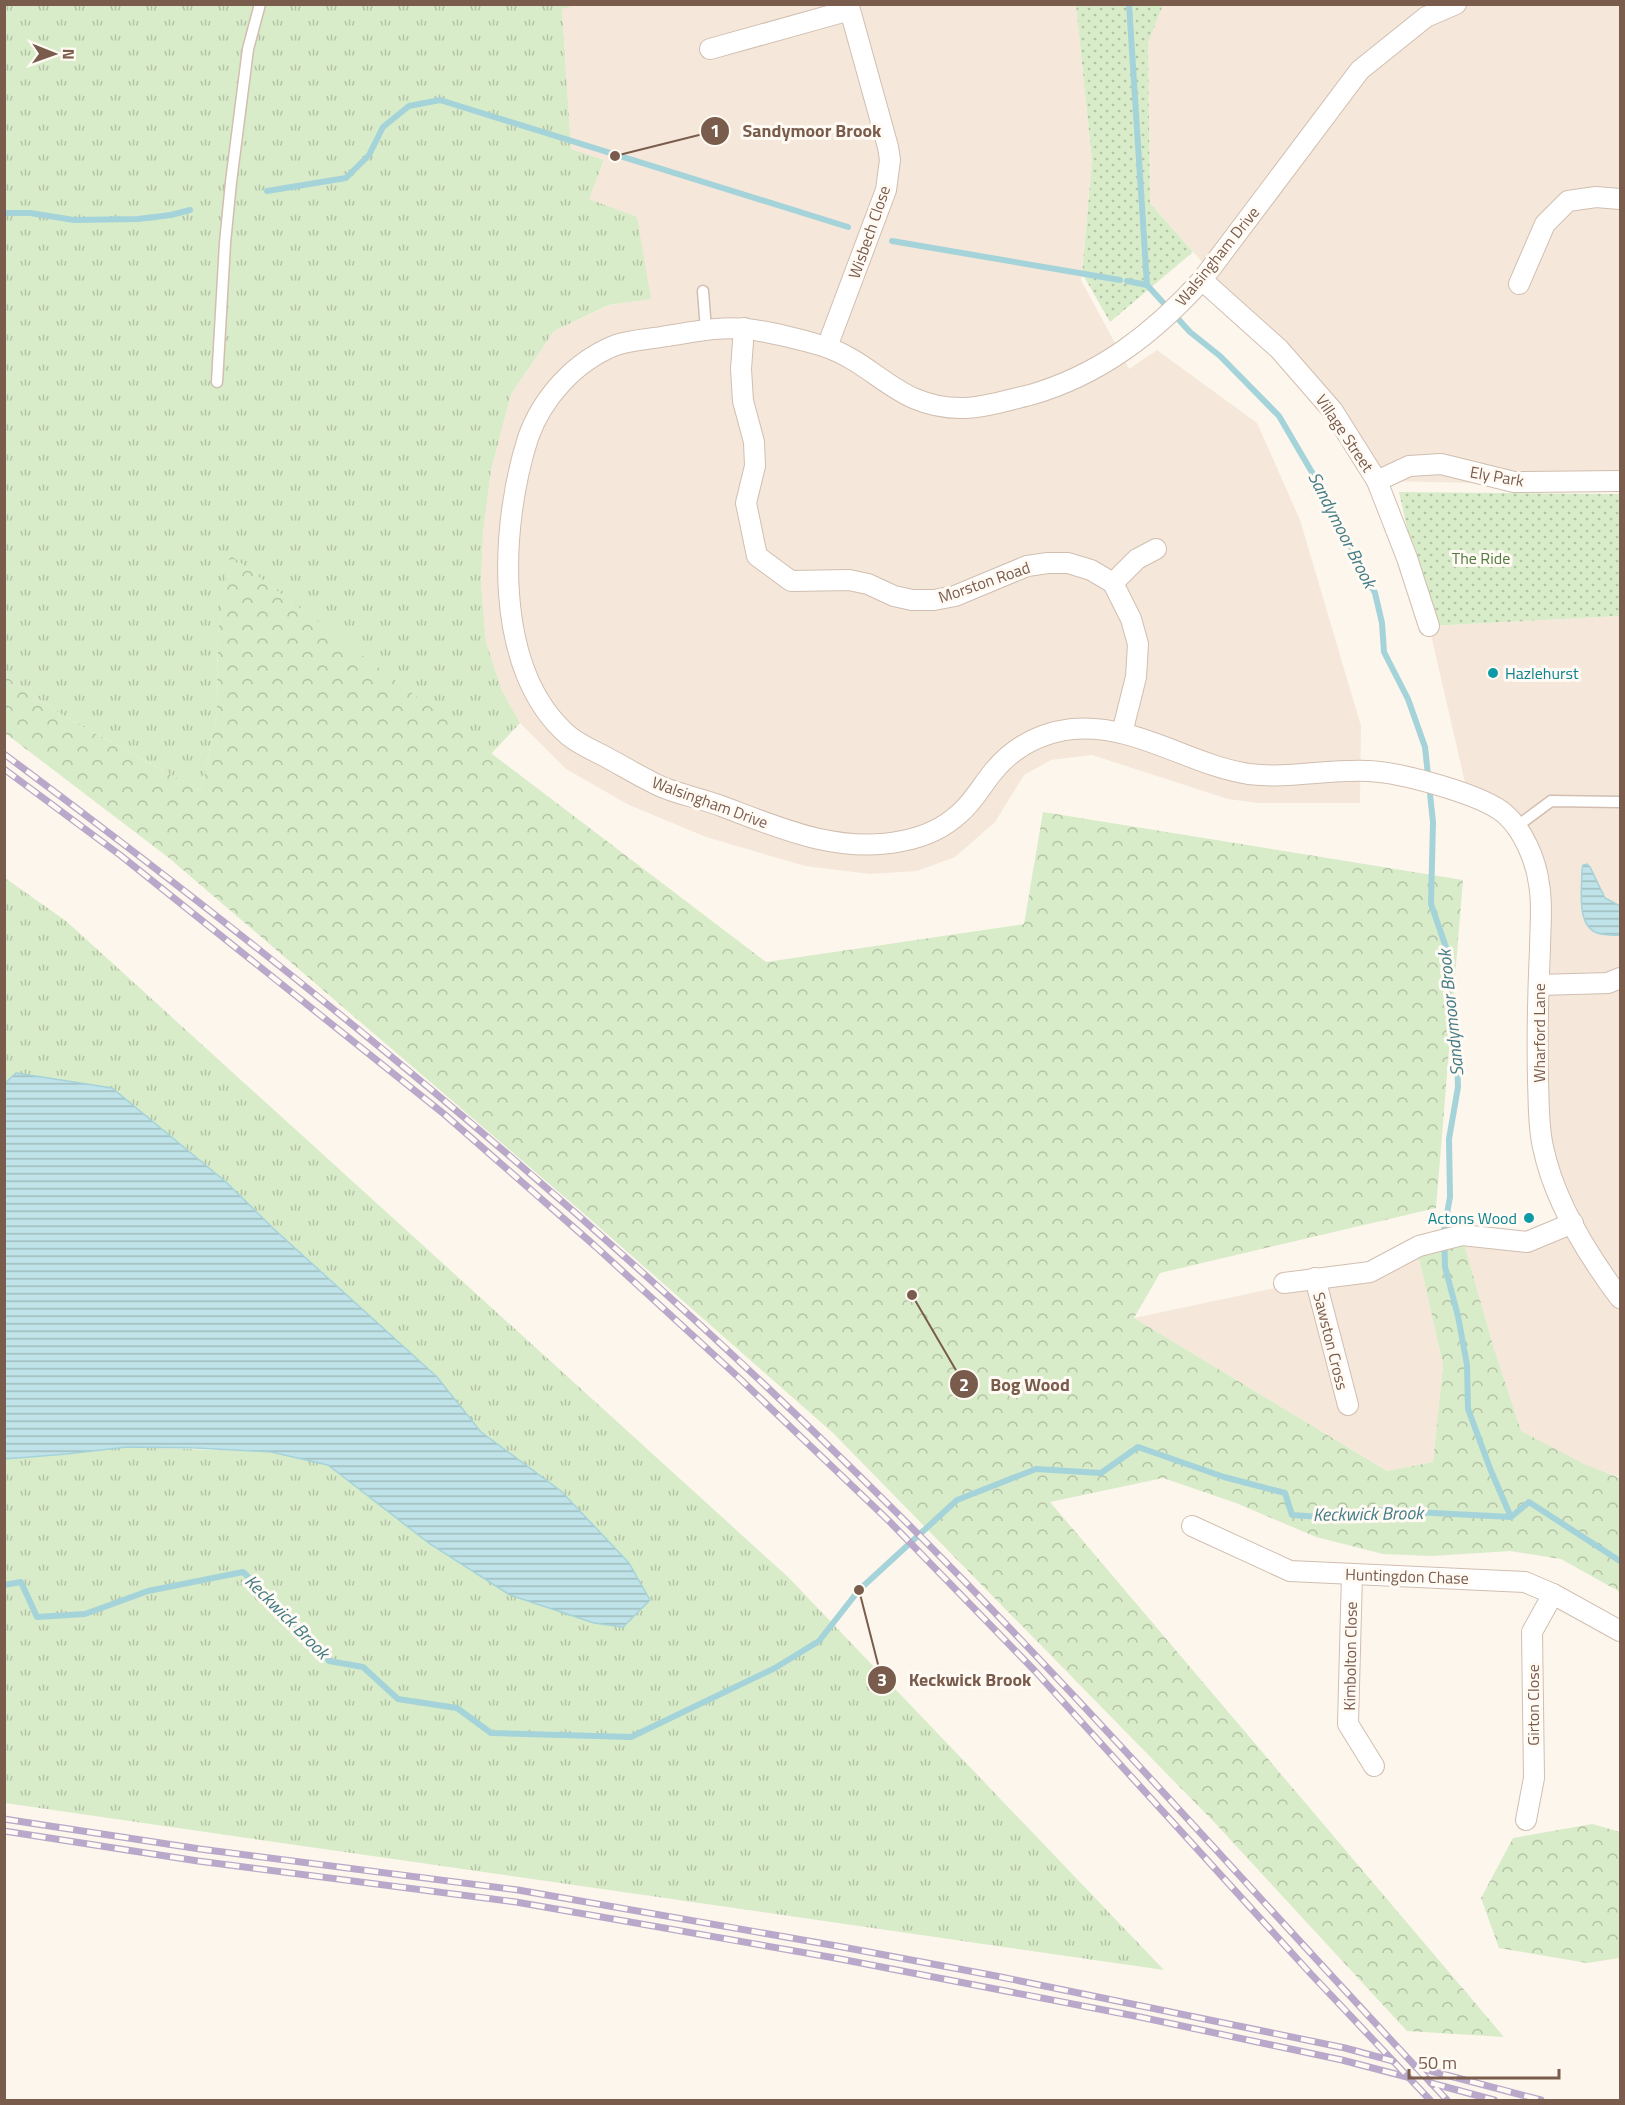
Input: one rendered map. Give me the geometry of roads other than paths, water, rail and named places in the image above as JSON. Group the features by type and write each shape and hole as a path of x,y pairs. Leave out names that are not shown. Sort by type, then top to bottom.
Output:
{"street":[{"name":"Walsingham Drive","path":"1454,790 1400,776 1368,771 1294,775 1251,774 1219,767 1122,733 1085,728 1062,730 1039,736 1017,747 996,767 959,815 929,834 898,842 867,846 837,844 806,837 705,800 667,789 572,738 546,710 528,677 517,648 508,576 510,525 518,472 529,436 536,418 563,379 586,361 618,344 706,330 744,328 827,347 857,362 904,395 930,405 961,408 993,405 1053,388 1111,360 1156,326 1202,280 1359,70 1426,17 1456,4"},
{"name":"Wisbech Close","path":"710,49 858,7 890,160 886,190 827,347"},
{"path":"1519,284 1545,224 1568,201 1596,197 1620,199"},
{"name":"Village Street","path":"1202,280 1287,357 1334,411 1377,481 1407,558 1429,626"},
{"name":"Morston Road","path":"744,328 741,369 743,401 754,441 755,466 746,503 757,556 791,581 849,580 868,584 903,598 934,600 955,596 1027,566 1068,563 1091,570 1113,584"},
{"name":"Ely Park","path":"1377,481 1409,466 1442,464 1514,482 1620,481"},
{"path":"1122,733 1136,677 1138,644 1131,620 1113,584 1137,559 1156,549"},
{"name":"Wharford Lane","path":"1454,790 1479,798 1503,813 1516,827 1533,857 1539,884 1537,1048 1539,1120 1542,1138 1549,1170 1573,1223 1599,1270 1620,1298"},
{"path":"1539,985 1608,982 1620,978"},
{"name":"Sawston Cross","path":"1284,1283 1370,1272 1419,1246 1462,1235 1527,1242 1573,1223"},
{"name":"Sawston Cross","path":"1315,1278 1348,1405"},
{"name":"Huntingdon Chase","path":"1192,1526 1290,1571 1525,1582 1553,1594 1620,1631"},
{"name":"Kimbolton Close","path":"1352,1574 1348,1724 1374,1766"},
{"name":"Girton Close","path":"1526,1820 1534,1778 1532,1632 1553,1594"}],"lane":[{"path":"217,382 231,182 248,49 260,4"},
{"path":"703,291 706,330"},
{"path":"1516,827 1551,801 1620,802"}],"water":[{"path":"1587,864 1605,898 1620,906 1620,935 1601,934 1593,931 1587,925 1581,898 1582,870 1583,865"},
{"path":"16,1073 112,1088 226,1182 275,1230 437,1377 481,1432 561,1491 629,1563 650,1600 623,1627 594,1623 510,1595 430,1544 328,1465 271,1452 127,1447 5,1459 4,1084"}],"waterway":[{"path":"1129,4 1147,285"},
{"name":"Sandymoor Brook","path":"267,191 346,178 369,155 383,127 409,106 440,100 848,227"},
{"name":"Sandymoor Brook","path":"4,213 30,213 74,220 138,219 190,210"},
{"name":"Sandymoor Brook","path":"892,241 1120,280"},
{"name":"Sandymoor Brook","path":"1127,281 1147,285 1190,332 1220,356 1279,416 1337,515 1375,593 1382,623 1384,652 1408,699 1425,747 1433,822 1431,904 1449,956 1448,994 1457,1055 1458,1087 1449,1139 1450,1197 1444,1230 1445,1267 1458,1316 1467,1365 1468,1409 1511,1517"},
{"name":"Keckwick Brook","path":"4,1585 21,1582 37,1617 85,1614 148,1591 243,1572 283,1609 329,1661 363,1667 398,1699 457,1708 491,1733 631,1737 775,1668 819,1641 859,1590 957,1500 1036,1469 1101,1473 1138,1447 1224,1477 1285,1493 1292,1515 1335,1518 1375,1510 1511,1517 1529,1502 1620,1561"}],"railway":[{"path":"4,754 121,842 352,1024 576,1213 685,1311 792,1411 968,1584 1106,1730 1447,2100"},
{"path":"4,769 120,855 444,1114 595,1246 737,1376 889,1521 1035,1671 1310,1973 1430,2100"},
{"path":"4,1819 200,1849 518,1890 996,1976 1345,2048 1393,2061"},
{"path":"4,1831 198,1861 516,1902 835,1958 1140,2017 1342,2060 1407,2077"},
{"path":"1416,2067 1541,2100"},
{"path":"1431,2083 1494,2100"}],"place":[{"name":"Sandymoor Brook","path":"615,156"},
{"name":"Hazlehurst","path":"1493,673"},
{"name":"Actons Wood","path":"1529,1218"},
{"name":"Bog Wood","path":"912,1295"},
{"name":"Keckwick Brook","path":"859,1590"}],"park label":[{"name":"The Ride","path":"1481,558"}]}
